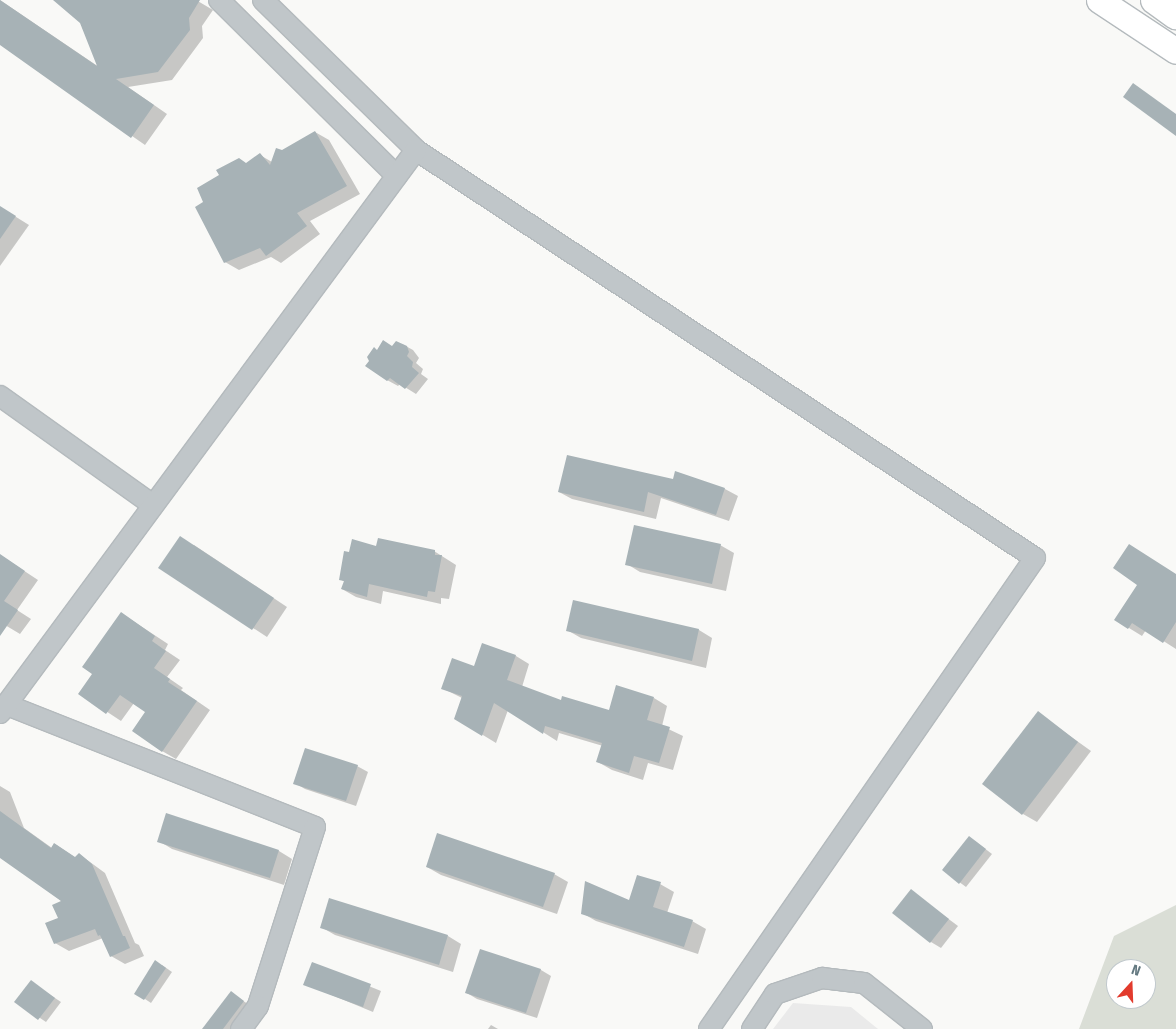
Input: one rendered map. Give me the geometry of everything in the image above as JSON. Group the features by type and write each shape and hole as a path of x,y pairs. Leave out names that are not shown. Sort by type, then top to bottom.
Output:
{"highway":[{"path":"1155,0 1176,14"}],"main road":[{"path":"1099,0 1176,51"}],"street":[{"path":"220,0 398,176"},
{"path":"263,0 416,150 1035,558 709,1029"},
{"path":"241,1029 258,1006 316,828 3,709 416,150"},
{"path":"0,396 153,505"},
{"path":"752,1029 776,994 822,978 864,983 922,1029"}],"shaded area":[{"path":"1176,905 1176,1029 1079,1029 1114,936"},
{"path":"793,1003 851,1007 878,1029 773,1029"}],"building":[{"path":"0,0 97,66 80,23 53,0 200,0 189,18 190,30 158,72 116,79 154,105 131,138 0,45"},
{"path":"1133,83 1176,114 1176,136 1123,97"},
{"path":"315,131 347,186 297,213 307,226 266,256 260,248 224,263 195,207 203,202 197,188 219,175 216,170 239,158 246,163 260,153 270,165 276,148 282,150"},
{"path":"0,206 16,216 0,239"},
{"path":"383,340 392,346 396,341 407,346 409,352 407,356 413,362 412,367 419,373 405,389 390,378 387,381 365,366 369,361 367,357 374,347 377,350"},
{"path":"567,455 673,479 675,471 725,488 716,515 648,492 644,512 558,492"},
{"path":"634,525 721,544 712,584 625,565"},
{"path":"180,536 274,598 252,630 158,568"},
{"path":"378,538 435,550 435,555 442,555 435,592 428,591 427,597 369,584 367,597 341,589 344,581 339,580 344,551 349,552 352,539 376,546"},
{"path":"1129,544 1176,574 1176,622 1163,643 1132,623 1128,629 1114,620 1137,585 1113,568"},
{"path":"0,554 25,571 4,601 18,610 0,636"},
{"path":"573,600 699,629 692,661 566,631"},
{"path":"121,612 155,636 152,641 166,651 154,668 170,679 168,682 197,701 162,752 132,731 145,712 120,695 106,714 78,694 92,674 82,667"},
{"path":"482,643 516,655 507,680 561,700 562,696 609,710 616,685 654,697 647,720 670,727 659,763 634,756 629,773 596,762 602,743 545,726 543,734 494,703 482,736 454,719 462,696 441,689 452,658 474,666"},
{"path":"1038,711 1078,742 1022,815 982,784"},
{"path":"305,748 358,765 346,801 293,784"},
{"path":"0,811 51,848 54,843 75,857 79,853 92,864 130,948 110,957 100,935 98,936 95,929 54,944 45,923 58,918 52,905 61,901 0,858"},
{"path":"166,813 279,850 270,878 157,842"},
{"path":"437,833 555,873 543,907 426,867"},
{"path":"969,836 986,849 959,884 942,870"},
{"path":"637,875 661,882 653,907 693,920 684,947 581,914 585,881 629,900"},
{"path":"911,889 949,919 930,943 892,913"},
{"path":"329,898 448,935 439,965 320,928"},
{"path":"480,949 541,969 526,1013 465,993"},
{"path":"155,960 166,968 144,1000 134,994"},
{"path":"312,962 371,984 363,1007 303,985"},
{"path":"31,980 55,998 38,1020 14,1002"},
{"path":"231,991 244,1001 223,1029 202,1029"}]}
